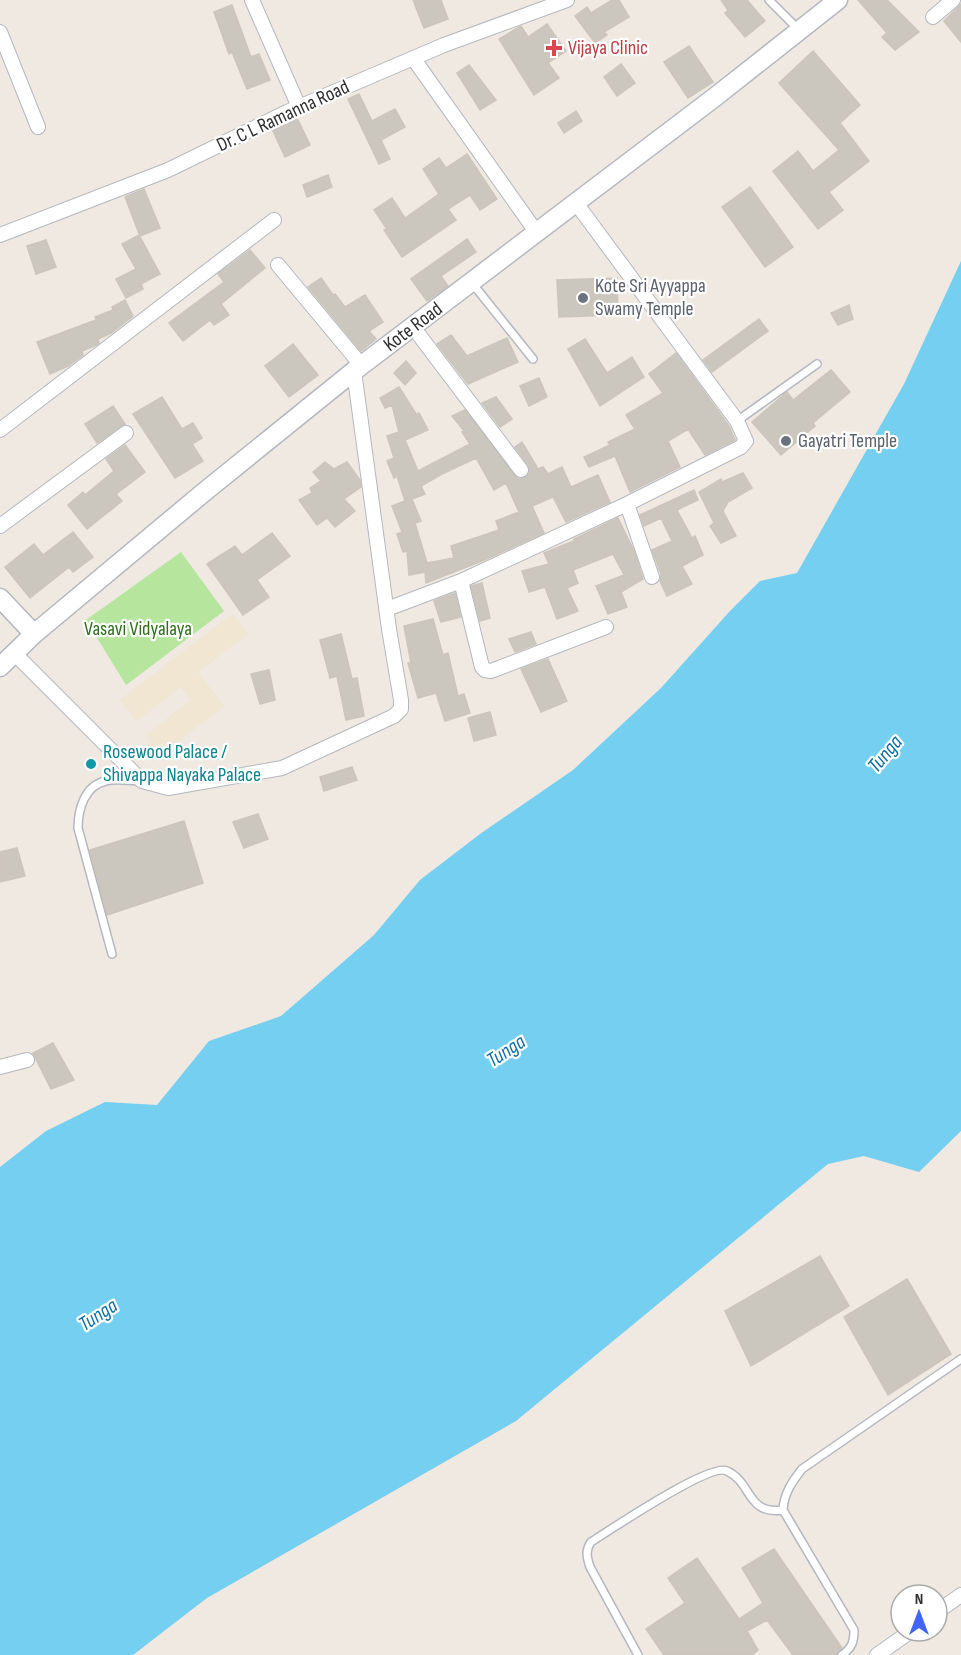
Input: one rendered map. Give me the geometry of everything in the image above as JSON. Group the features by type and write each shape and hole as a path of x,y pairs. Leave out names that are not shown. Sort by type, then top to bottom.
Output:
{"street":[{"path":"252,0 299,107"},
{"name":"Dr. C L Ramanna Road","path":"0,235 168,170 299,107 444,45 567,0"},
{"name":"Kote Road","path":"0,667 34,634 358,369 838,0"},
{"path":"933,16 953,0"},
{"path":"0,32 38,127"},
{"path":"413,58 537,233"},
{"path":"387,609 461,581 627,504 741,447 746,441 737,421 576,203"},
{"path":"0,430 274,220"},
{"path":"15,654 142,781 168,788 282,768 394,716 401,709 358,369 278,265"},
{"path":"413,327 520,470"},
{"path":"0,526 126,433"},
{"path":"627,504 652,577"},
{"path":"461,581 482,667 485,670 491,671 606,627"},
{"path":"0,598 34,634"},
{"path":"0,1067 27,1060"},
{"path":"877,1655 894,1643"}],"lane":[{"path":"769,0 799,30"},
{"path":"472,283 533,358"},
{"path":"737,421 817,364"},
{"path":"112,954 78,828 78,815 85,797 93,786 107,780 142,781"},
{"path":"842,1655 849,1650 854,1640 854,1630 783,1510 788,1488 802,1468 961,1359"},
{"path":"638,1655 590,1567 587,1547 591,1542 693,1480 721,1469 727,1470 738,1480 754,1502 763,1509 783,1510"}],"shaded area":[{"name":"Vasavi Vidyalaya","path":"232,614 248,634 198,672 224,706 158,757 152,749 142,756 138,751 151,742 146,735 191,700 181,687 137,721 120,700"}],"green space":[{"name":"Vasavi Vidyalaya","path":"181,552 224,611 126,685 86,620"}],"water":[{"name":"Tunga","path":"961,261 961,1131 919,1172 864,1156 828,1164 516,1421 207,1598 133,1655 0,1655 0,1167 46,1131 105,1102 157,1105 209,1041 281,1016 374,935 420,880 480,834 573,770 661,688 760,581 797,573 904,384"}],"building":[{"path":"413,0 441,0 448,19 424,28"},
{"path":"612,0 619,0 629,17 604,32 607,35 595,43 575,16 587,7 591,13"},
{"path":"721,0 747,0 765,21 745,37 725,13 728,10"},
{"path":"858,0 887,0 919,32 895,50 882,37 887,33"},
{"path":"961,4 961,42 944,21"},
{"path":"232,5 251,57 259,54 270,80 247,89 232,52 229,54 214,12"},
{"path":"547,24 566,51 548,63 559,78 534,95 499,39 521,26 528,37"},
{"path":"689,46 713,82 688,98 664,62"},
{"path":"813,51 860,105 840,123 869,161 829,192 843,210 818,229 773,171 798,151 813,171 839,150 779,83"},
{"path":"621,64 635,83 617,96 604,77"},
{"path":"469,65 496,100 480,110 457,73"},
{"path":"359,94 372,121 395,109 405,127 381,140 390,159 379,164 348,99"},
{"path":"576,111 582,121 564,133 558,123"},
{"path":"297,118 310,145 285,157 272,129"},
{"path":"467,154 497,199 480,210 470,195 448,209 456,220 402,257 374,210 392,198 405,218 439,194 423,169 439,158 446,168"},
{"path":"328,175 332,187 307,197 303,185"},
{"path":"750,187 793,247 765,267 722,207"},
{"path":"144,189 160,228 140,236 125,197"},
{"path":"139,235 160,274 141,284 143,289 126,298 116,279 136,269 122,244"},
{"path":"467,239 476,252 441,276 448,286 427,301 411,279"},
{"path":"46,240 56,267 36,274 27,246"},
{"path":"250,250 265,268 221,304 229,315 214,325 210,320 183,341 169,323 224,282 218,274"},
{"path":"321,278 345,307 365,295 383,322 369,331 376,339 361,351 308,287"},
{"path":"617,278 618,315 559,317 557,280"},
{"path":"125,300 133,316 111,333 98,339 99,343 82,351 83,355 68,366 50,374 37,342 96,320 95,317 113,310 112,307"},
{"path":"849,305 853,319 838,325 831,313"},
{"path":"759,319 768,331 712,372 703,360"},
{"path":"451,335 467,356 507,338 518,362 468,384 437,344"},
{"path":"585,339 607,373 632,357 644,377 600,406 568,349"},
{"path":"293,344 318,375 289,397 265,366"},
{"path":"676,353 729,426 735,440 705,455 688,429 668,441 680,467 630,492 615,456 589,467 584,457 610,445 608,442 635,429 626,415 663,393 649,374"},
{"path":"406,361 416,373 405,385 394,373"},
{"path":"831,370 850,392 813,423 815,426 781,455 752,422 787,392 793,400"},
{"path":"539,378 547,397 529,406 520,386"},
{"path":"399,387 416,414 419,413 428,430 405,440 418,471 470,444 462,432 464,431 452,416 465,410 517,478 523,479 529,473 528,465 515,447 522,442 538,469 543,467 548,474 562,467 571,487 598,475 610,502 566,522 553,497 532,506 544,533 426,583 425,572 409,575 407,551 403,552 397,534 402,532 392,506 405,501 397,476 394,478 387,461 394,458 387,436 399,432 392,405 385,408 380,398","holes":["476,458 494,490 506,483 519,512 496,521 499,530 451,546 454,558 427,563 415,523 421,521 412,499 425,494 421,486"]},
{"path":"162,397 182,429 193,423 202,438 192,444 203,461 175,478 133,414"},
{"path":"496,397 512,419 500,427 482,403"},
{"path":"113,406 125,424 97,443 85,424"},
{"path":"125,445 145,472 116,494 122,501 87,529 68,505 83,492 85,495 114,471 106,459"},
{"path":"325,462 334,469 347,462 360,480 361,487 344,499 355,511 335,527 327,518 317,525 299,500 312,493 310,488 321,481 313,472"},
{"path":"743,473 752,488 728,502 723,511 736,536 721,543 710,526 714,523 699,492 721,479 722,482"},
{"path":"694,490 698,500 677,510 692,538 695,536 703,555 682,566 692,584 667,596 660,581 661,574 652,550 672,541 661,518 644,526 640,515"},
{"path":"618,518 634,551 643,579 621,592 627,607 608,614 596,586 624,575 613,554 573,570 578,583 567,588 578,611 557,619 545,587 529,592 522,571 549,564 544,553 574,541"},
{"path":"73,532 93,557 73,572 69,567 30,598 5,567 34,544 43,555"},
{"path":"272,533 290,556 257,580 269,597 243,615 207,564 235,546 242,555"},
{"path":"482,583 490,618 480,621 471,586"},
{"path":"455,593 461,617 441,622 434,601"},
{"path":"433,619 443,655 448,653 458,696 464,694 470,713 445,721 436,693 418,698 408,663 411,663 404,626"},
{"path":"531,632 536,644 515,652 509,639"},
{"path":"341,634 352,679 357,678 364,716 346,720 337,676 330,678 320,640"},
{"path":"548,659 567,701 541,712 521,669"},
{"path":"269,670 275,700 260,704 251,674"},
{"path":"490,712 496,735 474,741 468,718"},
{"path":"352,767 357,780 324,791 320,777"},
{"path":"258,814 268,839 244,848 233,822"},
{"path":"184,821 203,883 107,915 90,850"},
{"path":"17,848 25,876 0,882 0,852"},
{"path":"53,1043 74,1080 51,1089 33,1053"},
{"path":"820,1256 849,1306 751,1366 725,1311"},
{"path":"907,1279 951,1354 888,1395 844,1317"},
{"path":"774,1549 842,1648 836,1655 793,1655 767,1620 747,1631 758,1650 752,1655 664,1655 646,1629 685,1603 668,1578 697,1558 739,1619 763,1603 742,1568"}],"place":[{"name":"Vijaya Clinic","path":"554,48"},
{"name":"Kote Sri Ayyappa Swamy Temple","path":"583,298"},
{"name":"Gayatri Temple","path":"786,441"},
{"name":"Rosewood Palace / Shivappa Nayaka Palace","path":"91,764"}]}
